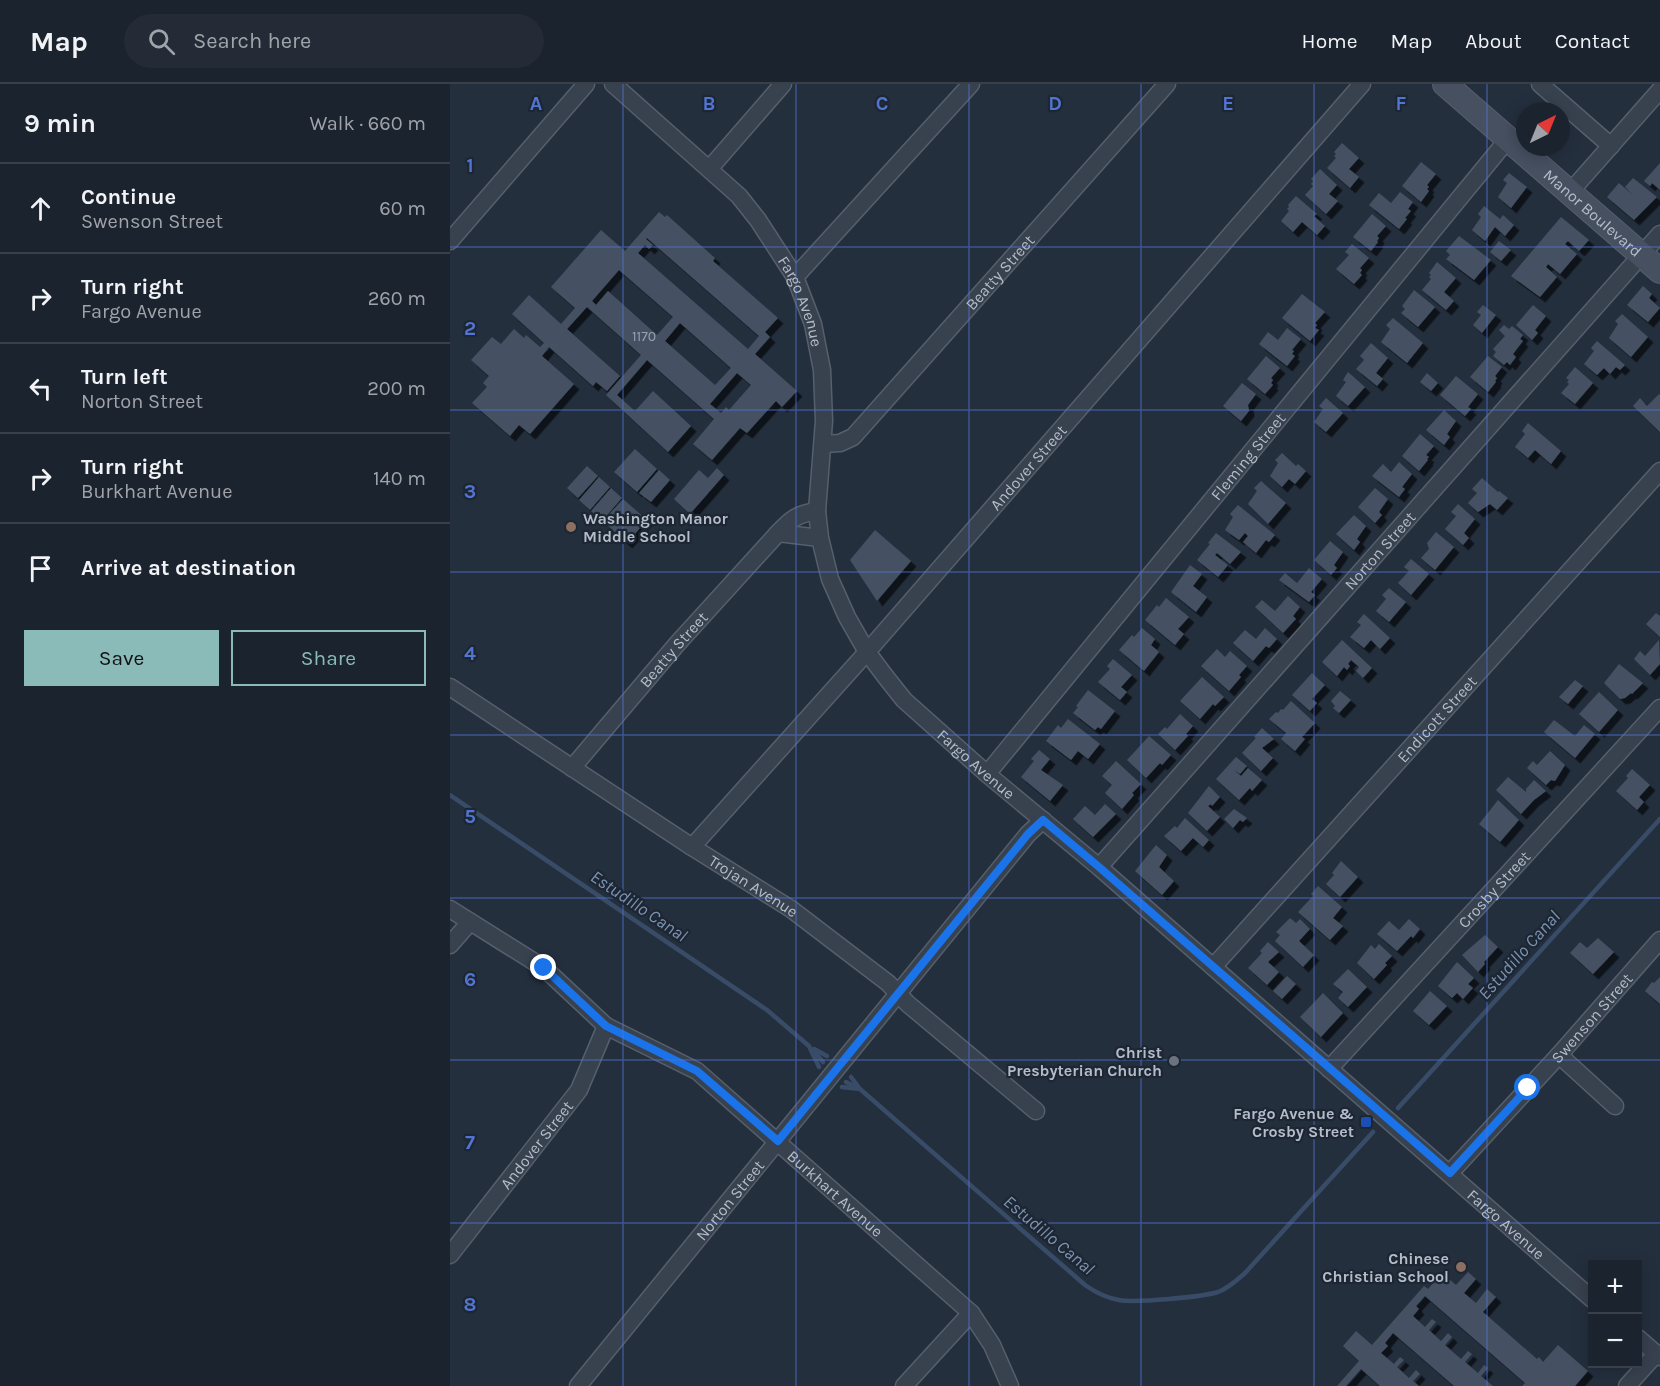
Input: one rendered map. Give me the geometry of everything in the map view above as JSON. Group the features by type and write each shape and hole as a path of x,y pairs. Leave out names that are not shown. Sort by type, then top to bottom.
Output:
{"street":[{"path":"450,241 586,84"},
{"name":"Fargo Avenue","path":"613,84 739,196 758,220 795,277 813,324 820,355 824,397 823,444 817,511 820,538 830,579 847,617 867,652 904,700 987,774 1099,867 1588,1295"},
{"path":"710,168 783,84"},
{"path":"795,277 971,84"},
{"name":"Beatty Street","path":"823,444 840,443 853,437 1167,84"},
{"name":"Andover Street","path":"692,847 867,652 1362,84"},
{"name":"Manor Boulevard","path":"1445,84 1651,263"},
{"path":"1540,84 1611,146"},
{"path":"1570,192 1660,90"},
{"name":"Fleming Street","path":"987,774 1508,139"},
{"name":"Norton Street","path":"1099,867 1651,263 1660,234"},
{"name":"Endicott Street","path":"1214,967 1660,471"},
{"name":"Beatty Street","path":"572,768 677,644 790,520 801,513 817,511"},
{"path":"778,533 820,538"},
{"name":"Trojan Avenue","path":"450,687 692,847 791,909 899,993 908,1004 1036,1111"},
{"name":"Crosby Street","path":"1329,1069 1660,708"},
{"name":"Norton Street","path":"578,1386 1028,834 1043,820"},
{"name":"Burkhart Avenue","path":"450,909 544,968 606,1026 697,1071 971,1313 992,1345 1010,1386"},
{"path":"450,945 470,922"},
{"name":"Swenson Street","path":"1450,1173 1559,1055 1660,940"},
{"name":"Andover Street","path":"450,1255 579,1090 606,1026"},
{"path":"1559,1055 1615,1106"},
{"path":"904,1386 971,1313"},
{"path":"1627,1386 1658,1355 1642,1341"}],"building":[{"path":"1342,143 1359,158 1349,169 1359,177 1350,188 1327,168 1336,158 1334,152"},
{"path":"1421,162 1436,174 1427,185 1429,191 1421,202 1402,186"},
{"path":"1660,163 1660,190 1652,183 1650,186 1644,181"},
{"path":"1320,169 1337,185 1329,194 1338,201 1326,214 1305,195 1313,186 1311,179"},
{"path":"1509,173 1527,187 1511,208 1498,197 1507,183 1503,180"},
{"path":"1633,178 1657,197 1634,220 1607,197 1619,183 1634,196 1625,187"},
{"path":"1400,192 1413,202 1408,209 1411,211 1405,218 1407,219 1399,229 1369,205 1379,193 1391,203"},
{"path":"1296,196 1317,214 1314,216 1325,226 1317,235 1302,222 1293,232 1281,221 1289,211 1288,205"},
{"path":"1484,206 1500,219 1503,215 1514,225 1505,236 1495,227 1485,241 1472,230 1481,217 1478,214"},
{"path":"659,212 665,217 667,215 715,258 713,261 778,318 765,332 770,337 755,354 797,391 782,407 776,401 747,433 740,428 712,460 693,444 714,419 647,360 617,395 635,411 653,391 691,426 668,452 606,395 641,355 587,307 567,329 620,376 607,391 596,382 593,386 549,347 542,356 574,384 530,434 519,425 510,436 472,403 487,387 483,383 489,376 471,360 492,337 501,344 514,329 524,338 526,335 540,347 544,343 512,314 529,295 561,324 575,308 551,287 601,230 625,251","holes":["647,238 759,336 748,349 638,253 645,245 649,249 653,245","619,270 673,317 657,335 608,291 596,305 592,301","680,323 731,368 715,385 665,341","737,373 751,385 729,410 726,407 721,413 710,404"]},
{"path":"1372,214 1386,226 1377,236 1378,242 1371,251 1353,237"},
{"path":"1561,217 1589,240 1579,251 1568,241 1565,244 1577,254 1560,274 1548,264 1546,267 1557,277 1540,297 1511,276"},
{"path":"1459,236 1491,260 1474,280 1446,259 1450,255 1446,251"},
{"path":"1499,241 1511,250 1501,261 1490,252"},
{"path":"1352,244 1369,258 1360,268 1362,275 1354,284 1336,269 1349,255 1345,252"},
{"path":"1437,262 1456,278 1444,292 1454,301 1446,310 1422,290 1431,279 1429,273"},
{"path":"1643,286 1652,294 1649,298 1660,308 1648,322 1627,305"},
{"path":"1414,290 1435,307 1418,327 1401,313 1405,309 1402,306"},
{"path":"1302,294 1325,312 1315,323 1317,325 1315,328 1319,330 1310,341 1282,318"},
{"path":"1483,305 1496,315 1482,333 1473,325 1481,315 1477,312"},
{"path":"1533,305 1546,316 1535,330 1538,333 1532,340 1516,325"},
{"path":"1622,314 1648,337 1631,357 1609,338 1618,324 1615,321"},
{"path":"1393,318 1423,343 1407,363 1381,342 1390,329 1386,325"},
{"path":"1504,325 1509,329 1512,326 1523,335 1520,339 1523,341 1513,354 1516,357 1510,365 1507,362 1504,365 1493,356 1496,352 1493,349 1505,336 1499,330"},
{"path":"1287,328 1301,339 1292,350 1295,356 1287,366 1259,344 1268,332 1278,340"},
{"path":"1597,341 1625,365 1620,370 1616,367 1610,374 1604,368 1597,375 1584,364 1594,351 1591,348"},
{"path":"1371,343 1388,358 1376,373 1383,379 1377,386 1356,369 1364,360 1360,356"},
{"path":"1266,356 1280,368 1271,378 1273,385 1265,394 1247,379"},
{"path":"1488,356 1502,367 1495,376 1496,382 1488,392 1470,377"},
{"path":"1575,367 1593,383 1575,404 1561,393 1569,384 1566,378"},
{"path":"1348,372 1365,387 1348,406 1336,396 1346,382 1343,380"},
{"path":"1427,373 1438,383 1431,391 1420,382"},
{"path":"1456,376 1478,394 1468,407 1471,409 1465,416 1440,395"},
{"path":"1242,383 1256,394 1248,405 1249,411 1241,421 1223,406"},
{"path":"1659,394 1660,432 1633,406 1640,398 1647,406"},
{"path":"1326,398 1343,413 1326,432 1314,422 1323,409 1319,406"},
{"path":"1444,410 1456,421 1447,434 1450,437 1444,445 1426,430"},
{"path":"1528,423 1561,451 1551,464 1535,450 1528,458 1515,447 1525,434 1522,431"},
{"path":"1420,434 1434,446 1426,455 1429,457 1428,460 1419,471 1402,456"},
{"path":"635,449 657,469 637,492 614,472"},
{"path":"1282,453 1296,466 1298,464 1306,471 1295,484 1289,479 1282,487 1270,476 1278,463 1275,460"},
{"path":"1399,462 1412,474 1402,487 1405,489 1399,497 1372,476 1383,464 1391,472"},
{"path":"587,466 598,476 578,498 567,488"},
{"path":"717,468 724,475 690,514 674,499 699,470 708,478"},
{"path":"659,470 670,480 651,502 639,493"},
{"path":"599,477 610,487 590,510 579,500"},
{"path":"1482,478 1508,498 1497,510 1490,504 1478,512 1468,503 1477,493 1472,489"},
{"path":"1261,481 1286,503 1268,524 1248,504 1257,491 1254,488"},
{"path":"611,488 622,498 602,521 591,511"},
{"path":"1375,488 1388,499 1379,512 1382,515 1375,523 1358,507"},
{"path":"623,499 647,520 627,543 615,533 621,526 615,532 603,521"},
{"path":"1458,504 1475,519 1464,533 1469,538 1463,545 1445,529 1456,516 1451,512"},
{"path":"1238,505 1275,535 1269,542 1266,540 1256,553 1243,542 1248,536 1245,533 1239,540 1225,530 1233,517 1230,514"},
{"path":"1354,515 1366,526 1357,539 1360,542 1354,550 1336,534"},
{"path":"875,530 911,561 877,601 850,560"},
{"path":"1436,532 1454,547 1435,570 1421,558 1429,549 1427,543"},
{"path":"1216,533 1241,552 1230,564 1217,553 1215,555 1228,565 1218,577 1197,560"},
{"path":"1330,541 1343,552 1334,565 1337,568 1331,575 1314,560"},
{"path":"1411,559 1429,574 1411,595 1398,583 1409,571 1404,567"},
{"path":"1190,565 1202,574 1193,586 1207,597 1196,612 1171,592"},
{"path":"1309,568 1322,579 1311,592 1315,595 1309,602 1279,580 1285,573 1297,583"},
{"path":"1389,588 1406,602 1389,622 1376,611 1386,599 1382,595"},
{"path":"1288,596 1300,607 1293,616 1296,619 1283,633 1255,607 1262,600 1275,611"},
{"path":"1166,598 1189,617 1178,629 1184,634 1175,645 1145,620"},
{"path":"1656,613 1660,616 1660,637 1646,624"},
{"path":"1364,614 1390,638 1380,649 1371,640 1364,648 1350,637 1361,625 1357,622"},
{"path":"1142,628 1155,639 1151,645 1159,652 1144,671 1119,650 1132,635 1134,637"},
{"path":"1265,628 1277,639 1269,648 1266,646 1253,661 1233,643 1245,630 1256,639"},
{"path":"1342,640 1372,668 1363,678 1356,671 1359,667 1351,660 1347,670 1344,667 1337,676 1322,662"},
{"path":"1659,640 1660,664 1650,675 1634,659 1640,651 1645,656"},
{"path":"1217,649 1225,657 1230,651 1247,666 1229,691 1201,666"},
{"path":"1113,659 1132,675 1121,687 1127,692 1120,700 1098,682 1110,669 1107,666"},
{"path":"1619,664 1643,683 1632,694 1620,699 1604,683"},
{"path":"1312,673 1325,685 1312,699 1317,703 1310,711 1292,695"},
{"path":"1202,677 1224,697 1215,706 1213,704 1200,719 1180,701"},
{"path":"1575,680 1583,686 1568,704 1559,697"},
{"path":"1088,690 1115,711 1101,729 1098,727 1095,730 1073,713"},
{"path":"1340,691 1351,700 1339,713 1333,708 1335,706 1331,701"},
{"path":"1599,692 1618,710 1599,732 1579,714"},
{"path":"1291,701 1315,723 1302,737 1305,739 1295,751 1281,739 1286,733 1269,719 1276,712 1283,710"},
{"path":"1180,714 1193,726 1186,734 1188,736 1175,750 1158,734 1165,727 1167,729"},
{"path":"1068,719 1100,744 1088,759 1078,751 1071,760 1046,741 1058,725 1061,728"},
{"path":"1554,720 1575,736 1584,725 1595,734 1575,758 1544,732"},
{"path":"1262,728 1274,739 1262,748 1273,758 1261,771 1242,753"},
{"path":"1149,736 1171,755 1146,778 1127,760"},
{"path":"1039,750 1050,759 1041,770 1063,785 1050,801 1021,777 1034,761 1031,759"},
{"path":"1550,751 1565,765 1555,781 1551,780 1546,785 1527,768 1533,761 1537,765"},
{"path":"1236,757 1247,766 1240,774 1234,770 1241,776 1248,768 1262,780 1252,791 1250,788 1239,800 1216,779"},
{"path":"1116,761 1141,784 1122,809 1105,793 1112,785 1102,776"},
{"path":"1632,769 1650,785 1639,797 1644,802 1637,810 1616,791 1628,778 1626,776"},
{"path":"1508,777 1526,792 1534,780 1546,791 1521,814 1496,790"},
{"path":"1209,786 1220,797 1212,806 1211,804 1208,806 1220,817 1207,831 1188,813"},
{"path":"1498,800 1519,820 1500,842 1479,824"},
{"path":"1105,804 1116,814 1093,837 1073,819 1085,806 1095,815"},
{"path":"1234,809 1247,818 1243,822 1240,820 1233,828 1224,819"},
{"path":"1185,818 1209,840 1203,847 1193,838 1181,851 1164,836 1175,826 1177,828"},
{"path":"1156,845 1167,855 1159,867 1174,881 1162,895 1135,871"},
{"path":"1341,861 1358,877 1340,897 1326,884"},
{"path":"1318,886 1342,907 1333,918 1343,926 1330,940 1298,912 1313,896 1311,894"},
{"path":"1290,918 1296,923 1300,919 1310,929 1299,941 1314,955 1303,967 1275,941 1280,935 1276,932"},
{"path":"1409,919 1420,929 1397,951 1377,934 1389,921 1399,930"},
{"path":"1485,935 1498,947 1478,972 1462,955"},
{"path":"1598,938 1614,952 1593,974 1570,953 1580,942 1587,948"},
{"path":"1268,942 1279,952 1268,962 1279,972 1267,985 1248,968 1262,953 1260,951"},
{"path":"1379,944 1392,956 1374,979 1357,963 1371,945 1375,949"},
{"path":"1457,962 1474,978 1468,984 1473,988 1463,999 1457,993 1452,998 1438,986"},
{"path":"1348,969 1367,987 1348,1007 1338,998 1343,992 1333,984"},
{"path":"1287,976 1296,984 1282,999 1273,991"},
{"path":"1660,977 1660,1004 1645,991 1652,982 1654,983"},
{"path":"1430,991 1447,1006 1429,1025 1413,1011"},
{"path":"1323,993 1343,1013 1321,1037 1300,1017"},
{"path":"1468,1272 1476,1279 1464,1293 1476,1303 1487,1289 1496,1297 1483,1312 1537,1359 1539,1357 1543,1362 1558,1345 1588,1371 1575,1386 1522,1386 1525,1383 1425,1296 1416,1306 1419,1309 1413,1316 1425,1327 1432,1319 1436,1322 1429,1330 1441,1341 1448,1333 1452,1337 1445,1345 1461,1359 1468,1351 1472,1354 1465,1362 1478,1373 1484,1365 1488,1368 1481,1376 1493,1386 1454,1386 1393,1333 1385,1343 1388,1346 1381,1353 1394,1364 1400,1357 1404,1360 1397,1367 1409,1378 1416,1370 1420,1374 1413,1381 1419,1386 1380,1386 1361,1369 1346,1386 1337,1386 1359,1361 1343,1346 1356,1331 1372,1345 1424,1286 1428,1289 1442,1273 1456,1285"}],"waterway":[{"name":"Estudillo Canal","path":"450,795 767,1010 809,1046 819,1067"},
{"name":"Estudillo Canal","path":"1398,1108 1660,819"},
{"name":"Estudillo Canal","path":"814,1049 827,1056"},
{"name":"Estudillo Canal","path":"813,1050 823,1062"},
{"name":"Estudillo Canal","path":"851,1077 860,1089"},
{"name":"Estudillo Canal","path":"846,1082 858,1088"},
{"name":"Estudillo Canal","path":"842,1087 860,1089 1085,1285 1105,1296 1127,1301 1198,1296 1218,1292 1229,1286 1245,1273 1373,1132"}],"place":[{"name":"Washington Manor Middle School","path":"571,527"},
{"name":"Christ Presbyterian Church","path":"1174,1061"},
{"name":"Fargo Avenue & Crosby Street","path":"1366,1122"},
{"name":"Chinese Christian School","path":"1461,1267"}],"route":[{"path":"544,968 606,1026 697,1071 778,1141 1028,834 1043,820 1214,967 1355,1093 1450,1173 1528,1088"}]}
